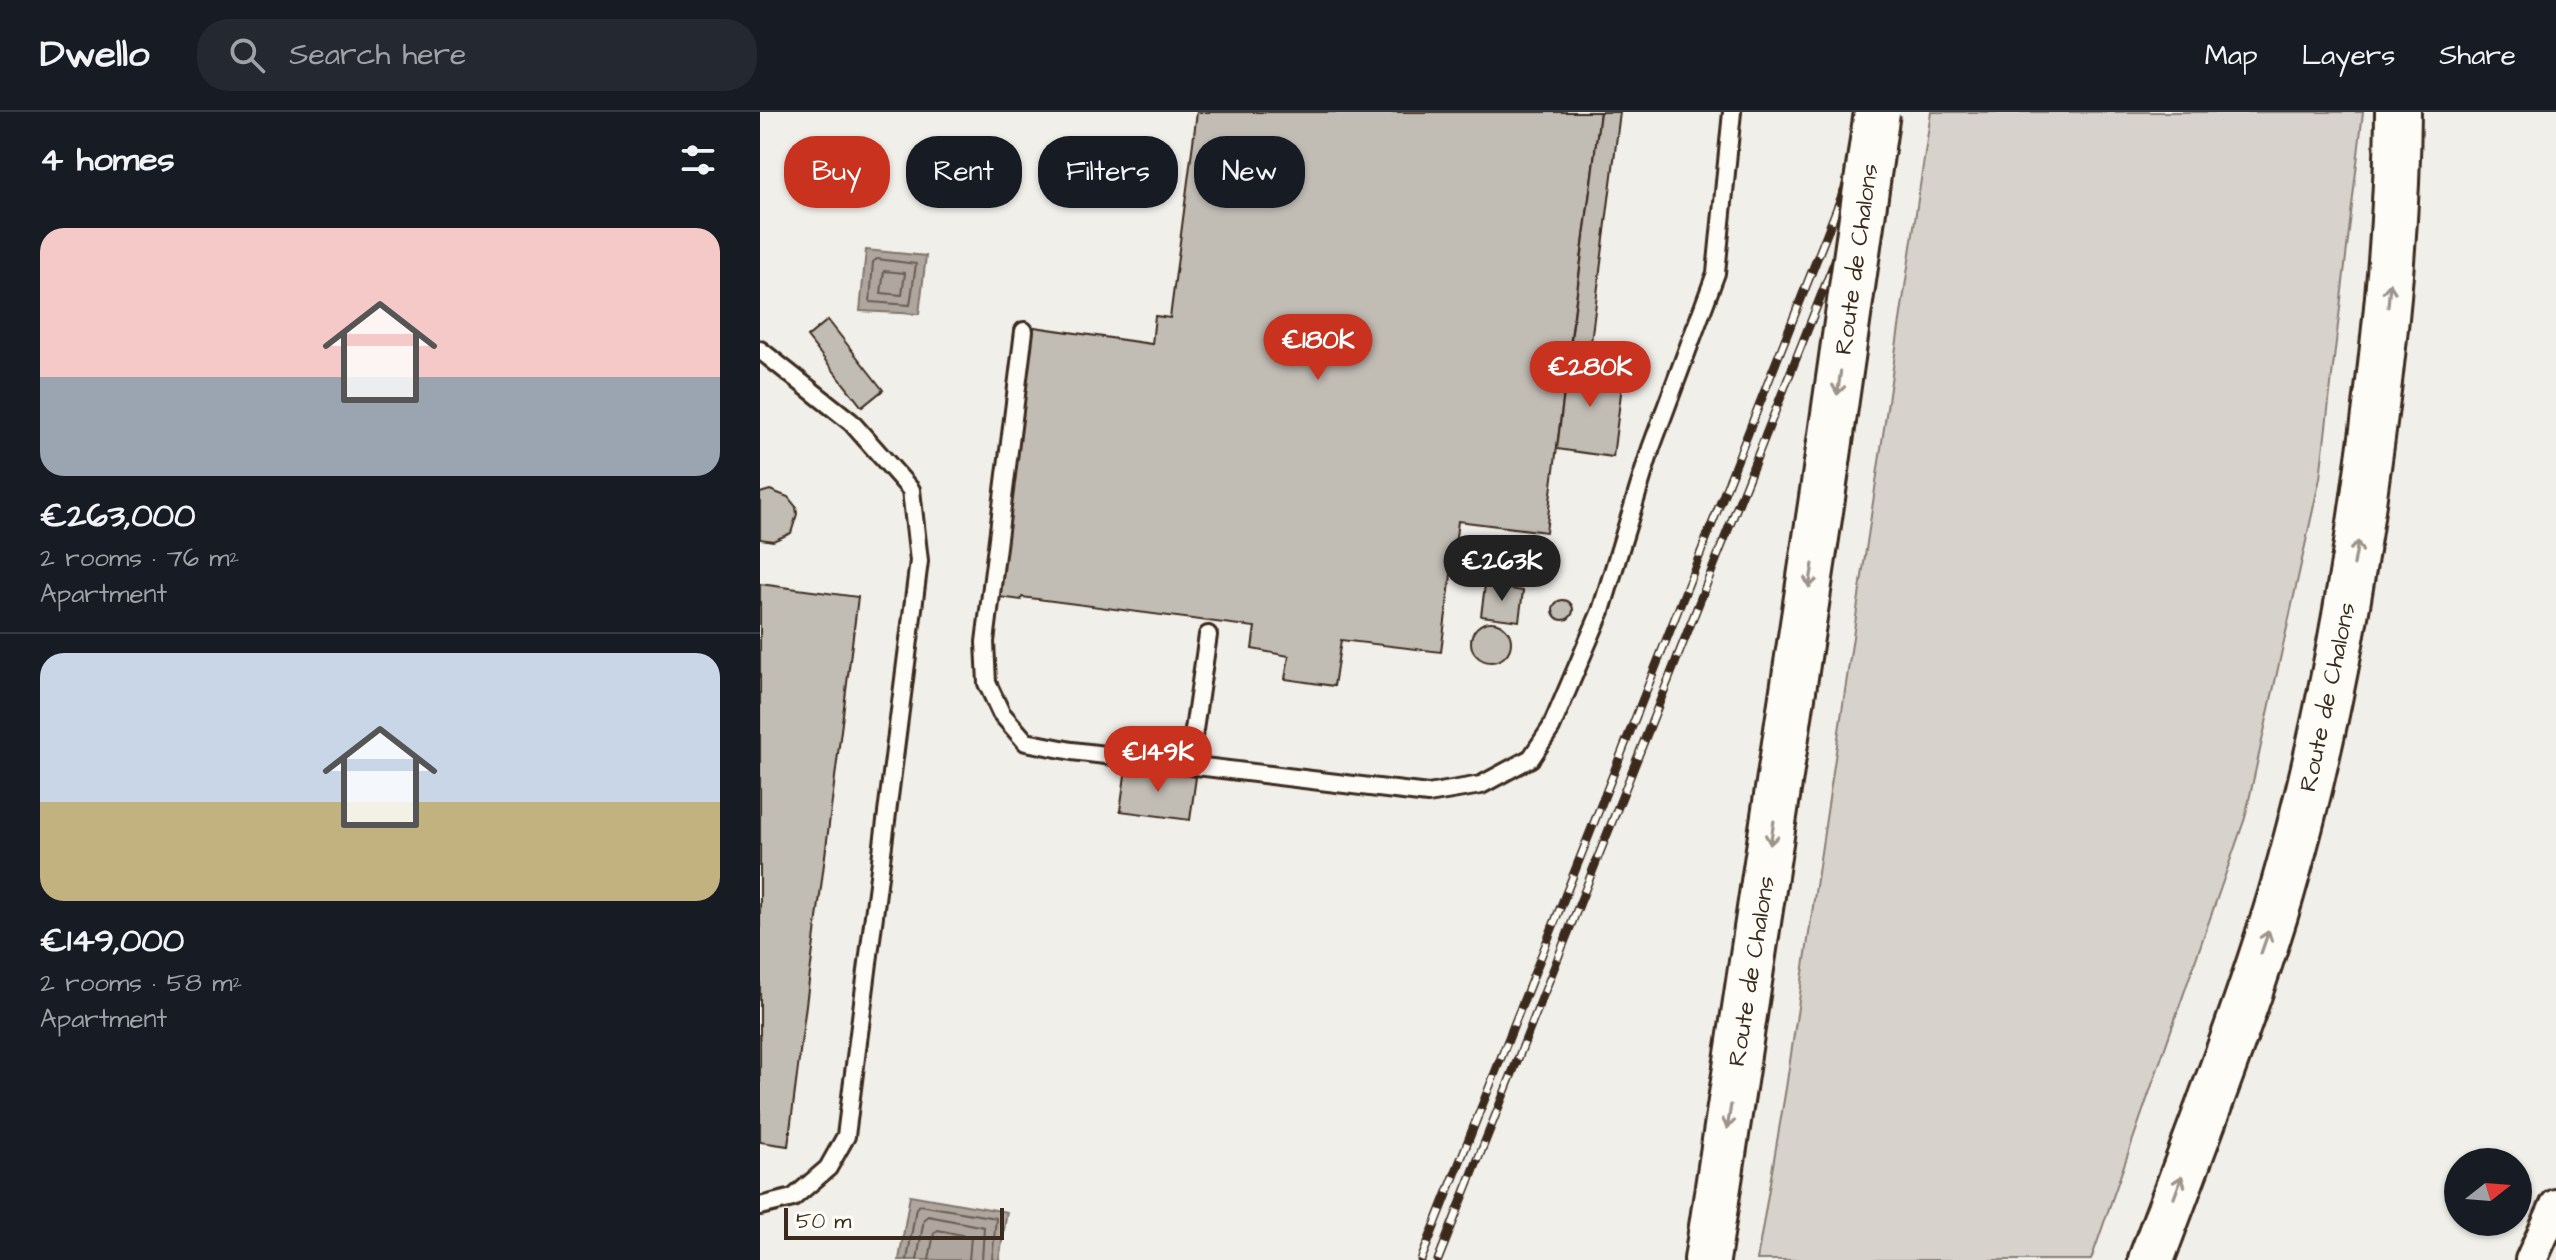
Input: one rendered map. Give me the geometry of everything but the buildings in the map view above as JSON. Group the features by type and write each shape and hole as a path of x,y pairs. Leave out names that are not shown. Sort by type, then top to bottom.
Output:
{"main road":[{"name":"Route de Chalons","path":"1707,1260 1877,112"},
{"name":"Route de Chalons","path":"2151,1260 2217,1084 2280,896 2327,717 2359,536 2384,357 2397,186 2398,112"}],"street":[{"path":"2531,1260 2556,1205"}],"lane":[{"path":"1024,331 985,642 987,683 1001,713 1026,742 1072,751 1428,794 1481,785 1531,758 1551,728 1601,611 1651,448 1716,273 1732,112"},
{"path":"760,350 851,422 911,490 919,561 846,1136 828,1168 793,1198 760,1206"},
{"path":"1189,764 1208,635"}],"shaded area":[{"path":"1931,112 2363,112 2320,478 2245,818 2091,1260 1757,1260 1786,1088"}],"water":[{"path":"866,250 926,256 919,314 860,311"},
{"path":"910,1195 1007,1212 999,1260 899,1260"}],"railway":[{"path":"1421,1260 1875,112"},
{"path":"1438,1260 1894,112"}]}
